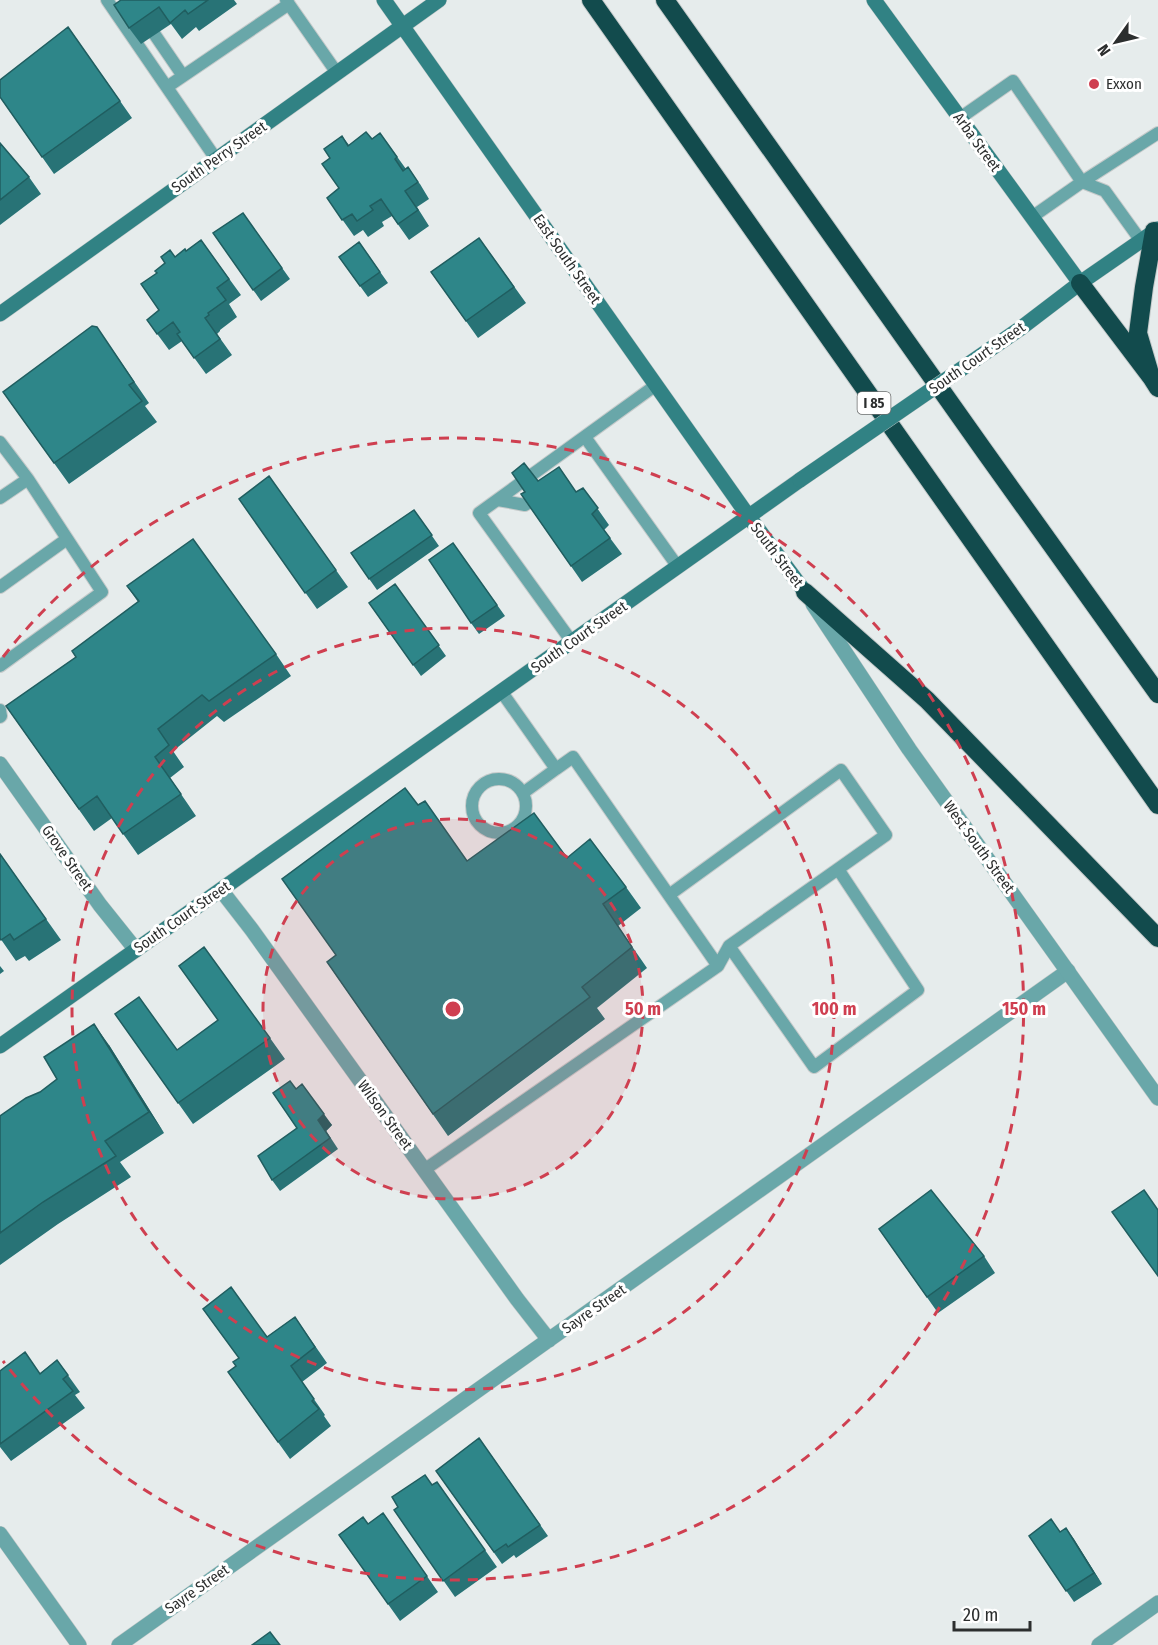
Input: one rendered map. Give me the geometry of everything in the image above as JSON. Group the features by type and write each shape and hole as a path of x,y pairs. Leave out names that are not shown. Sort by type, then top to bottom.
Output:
{"highway":[{"name":"I 85","path":"591,0 1158,805"},
{"path":"665,0 1158,694"},
{"path":"1151,234 1138,333 1155,383"},
{"path":"1080,283 1155,383"},
{"path":"805,592 927,700 1158,938"}],"main road":[{"name":"East South Street","path":"384,0 749,517"},
{"name":"South Perry Street","path":"0,314 439,0"},
{"name":"Arba Street","path":"874,0 1080,283"},
{"name":"South Court Street","path":"0,1046 800,480 1021,328 1080,283 1151,234"},
{"name":"South Street","path":"749,517 805,592"}],"street":[{"name":"West South Street","path":"805,592 909,749 1158,1098"},
{"name":"Grove Street","path":"0,764 100,905 136,950"},
{"name":"Wilson Street","path":"221,890 549,1340"},
{"name":"Sayre Street","path":"118,1645 1068,971"},
{"path":"0,1534 79,1645"},
{"path":"1098,1645 1158,1603"}],"lane":[{"path":"107,0 216,159"},
{"path":"167,87 288,2 337,73"},
{"path":"154,35 183,76"},
{"path":"960,118 1013,81 1082,182 1105,191 1151,234"},
{"path":"1032,217 1158,133"},
{"path":"572,642 479,513 656,386"},
{"path":"585,437 678,567"},
{"path":"0,442 28,479 102,592 0,666"},
{"path":"554,476 556,457"},
{"path":"0,498 28,479"},
{"path":"498,500 525,505 531,501"},
{"path":"0,587 67,539"},
{"path":"501,691 556,769"},
{"path":"0,710 2,716 0,717"},
{"path":"523,793 573,757 718,966"},
{"path":"424,1170 718,966 729,946 886,835 842,770 669,895"},
{"path":"501,779 510,781 523,793 526,810 518,826 501,833 484,829 478,822 472,806 473,797 485,783 501,779"},
{"path":"729,946 814,1067 918,990 838,869"}],"building":[{"path":"121,0 208,0 188,14 185,10 170,23 159,7 129,28 114,5"},
{"path":"68,27 120,101 42,157 0,97 0,80"},
{"path":"366,132 372,139 380,133 397,157 395,159 403,171 408,167 418,182 405,191 418,210 398,224 381,199 370,206 373,210 357,221 352,214 342,220 327,198 339,188 322,164 330,158 324,149 342,136 348,146"},
{"path":"0,143 29,177 0,200"},
{"path":"243,213 282,268 253,290 213,233"},
{"path":"479,238 514,287 466,321 431,272"},
{"path":"201,240 229,279 217,288 226,300 208,313 209,315 205,318 220,339 194,358 177,334 180,332 173,322 157,334 147,320 159,310 141,284 157,273 155,271 165,263 161,257 170,250 175,257"},
{"path":"359,242 380,272 360,286 339,257"},
{"path":"92,326 97,327 134,382 129,385 142,401 54,463 3,392"},
{"path":"524,463 538,481 559,467 576,492 583,488 598,508 592,514 610,538 571,566 521,494 525,492 512,473"},
{"path":"269,476 336,570 305,593 239,499"},
{"path":"414,510 432,535 369,579 351,553"},
{"path":"193,539 276,654 209,701 202,695 158,729 169,745 155,757 181,794 123,834 97,796 79,809 6,706 76,657 72,651 139,601 127,586"},
{"path":"453,543 497,605 471,623 429,560"},
{"path":"395,584 439,645 413,665 369,603"},
{"path":"405,788 418,805 425,801 467,861 534,813 567,858 590,839 626,887 603,904 632,947 582,987 590,997 433,1114 327,962 336,955 282,879"},
{"path":"0,854 46,919 14,940 10,934 1,940 0,938"},
{"path":"204,947 270,1038 178,1103 115,1014 139,997 177,1050 218,1020 179,966"},
{"path":"94,1024 149,1112 105,1141 116,1156 43,1202 0,1233 0,1116 57,1079 44,1057"},
{"path":"290,1081 296,1089 302,1084 324,1114 318,1120 330,1138 272,1180 258,1156 297,1128 273,1093"},
{"path":"931,1190 984,1256 927,1297 879,1229"},
{"path":"1144,1190 1158,1210 1158,1276 1112,1212"},
{"path":"231,1287 267,1337 295,1317 315,1347 291,1366 319,1409 278,1442 228,1372 236,1366 233,1362 239,1358 203,1309"},
{"path":"25,1352 40,1374 57,1360 68,1375 63,1379 73,1391 0,1444 0,1371"},
{"path":"479,1438 540,1525 508,1547 506,1544 494,1552 436,1471"},
{"path":"425,1475 432,1485 437,1482 485,1550 443,1581 394,1510 398,1507 392,1497"},
{"path":"383,1513 427,1576 388,1604 339,1535 363,1517 368,1524"},
{"path":"1051,1519 1060,1532 1066,1528 1094,1573 1066,1591 1029,1536"},
{"path":"270,1632 280,1645 252,1645"}],"place":[{"name":"Exxon","path":"1094,84"}]}
